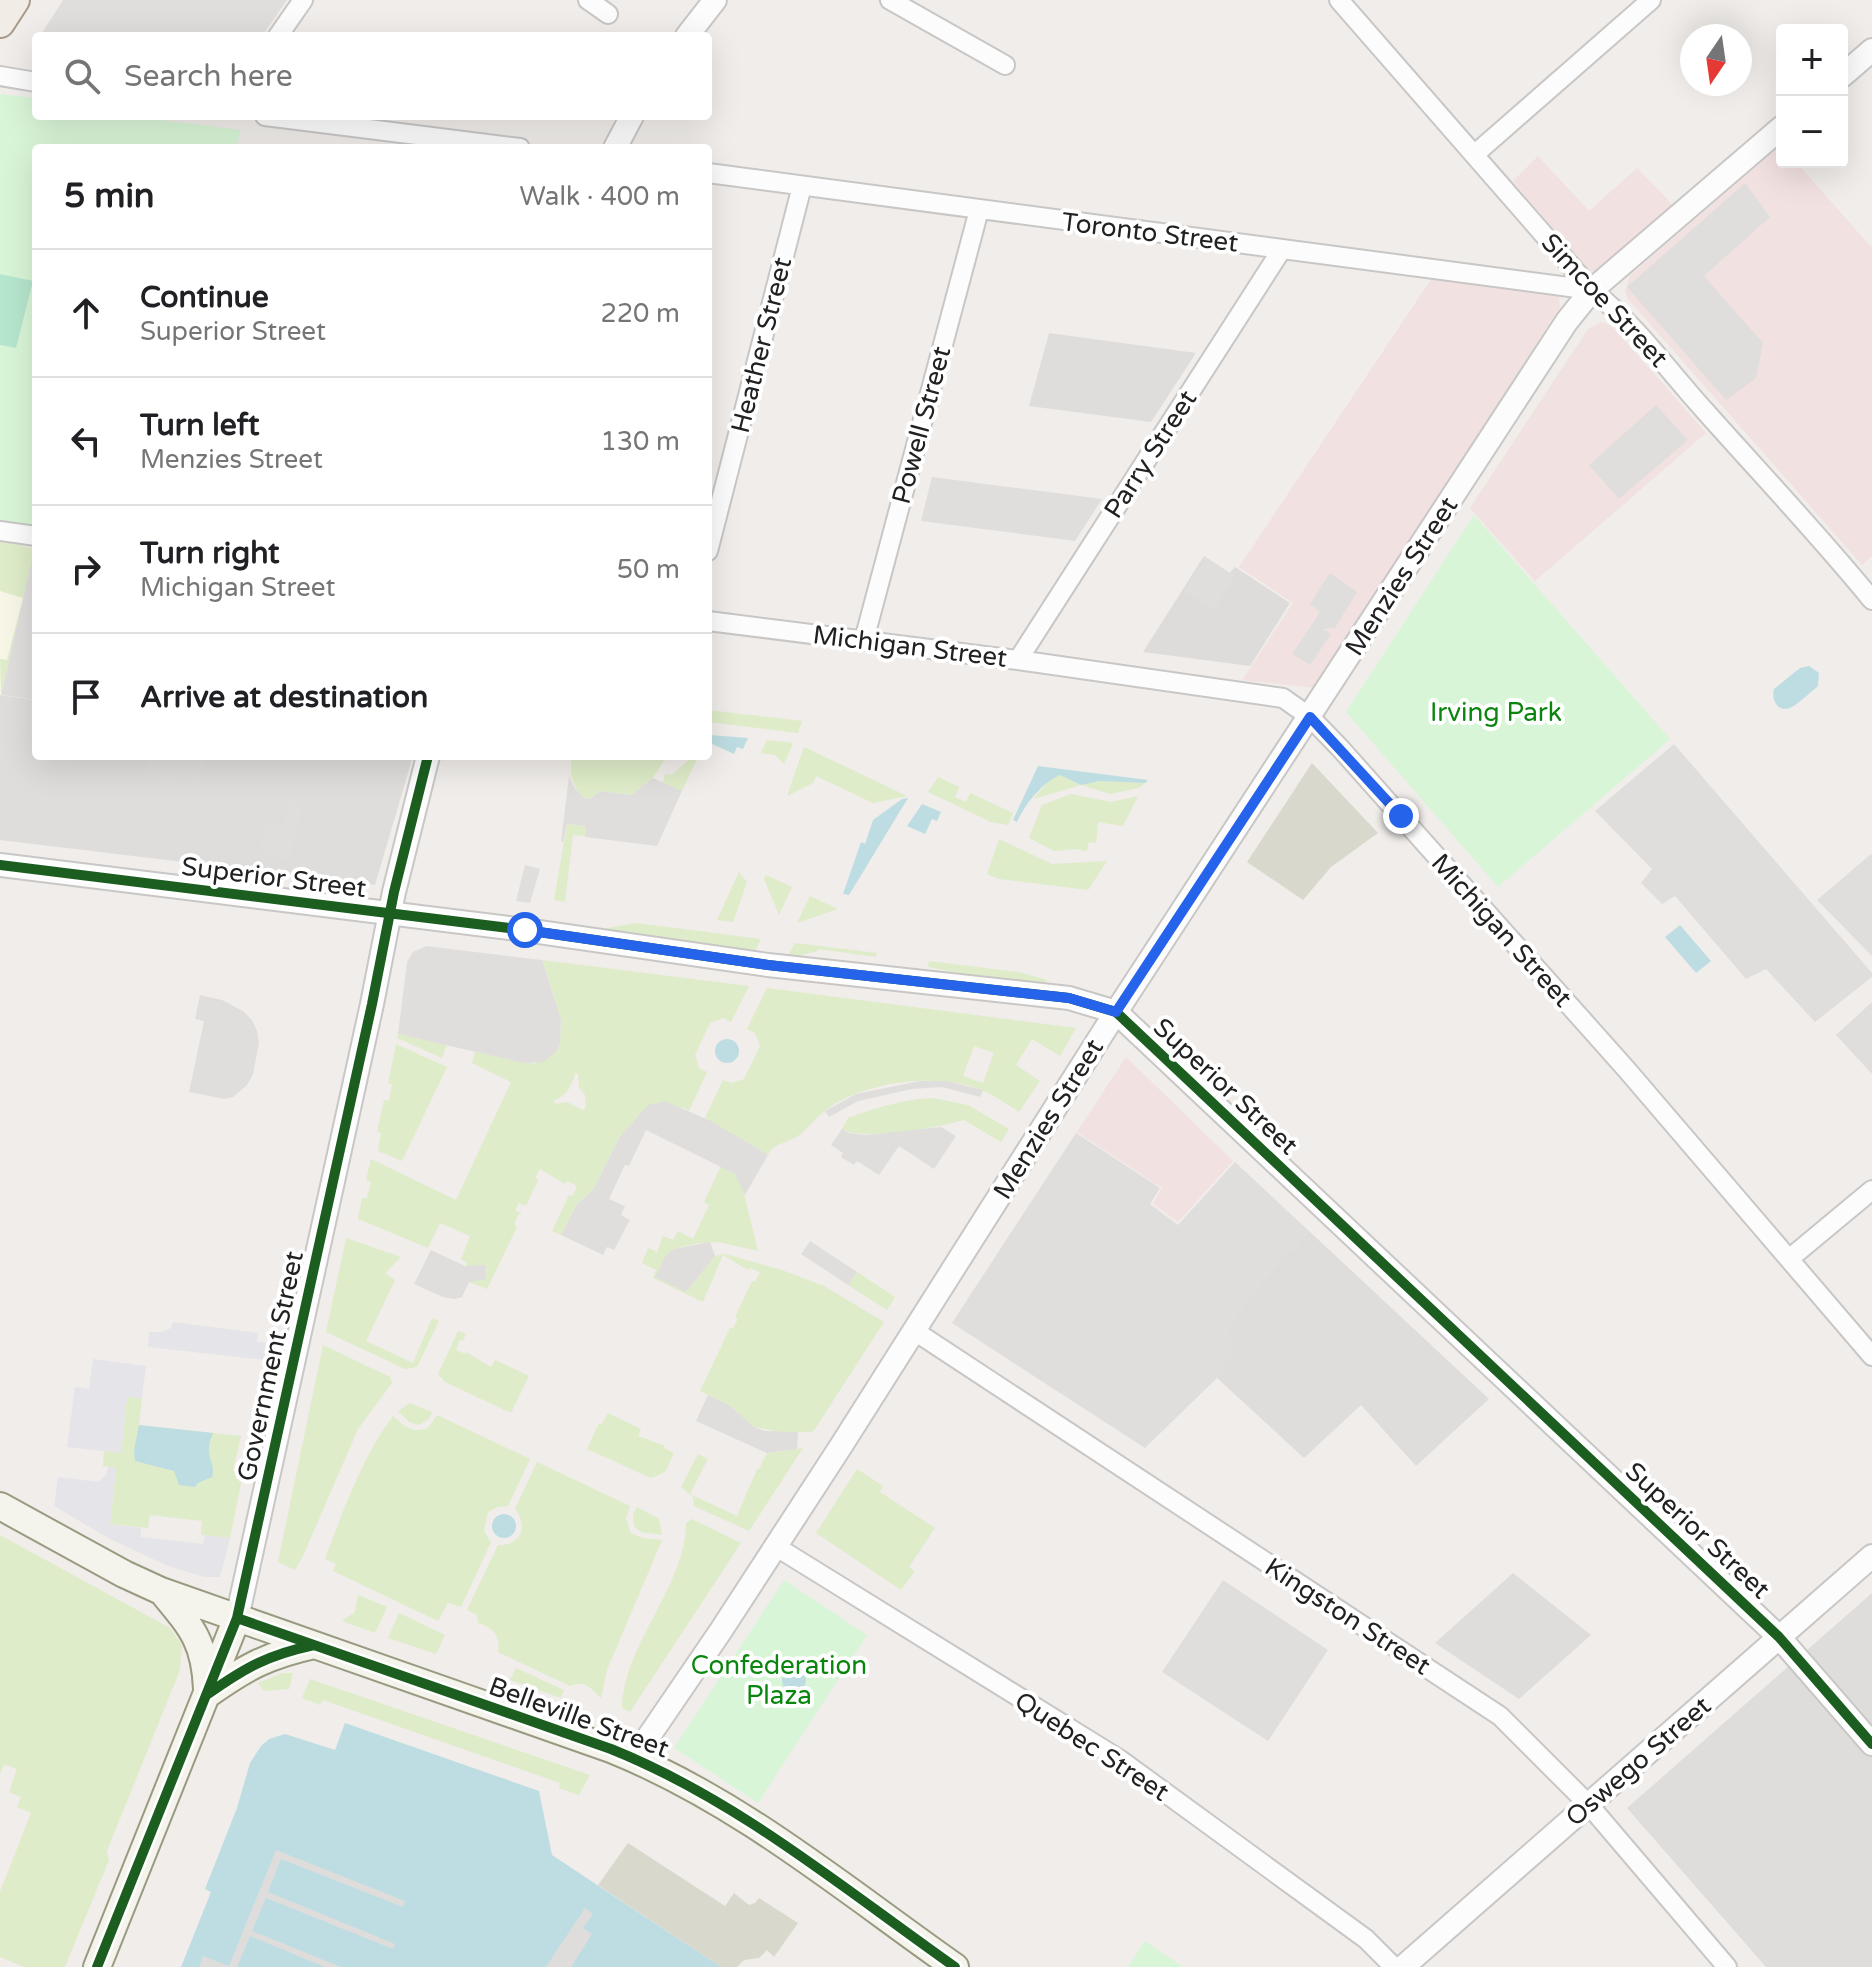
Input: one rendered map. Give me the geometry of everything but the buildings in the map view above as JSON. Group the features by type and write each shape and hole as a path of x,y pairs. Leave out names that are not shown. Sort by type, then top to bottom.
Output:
{"main road":[{"path":"0,23 15,0"},
{"name":"Belleville Street","path":"0,1506 161,1591 634,1758 681,1780 867,1901 955,1967"},
{"path":"161,1591 199,1641 206,1659 208,1694"},
{"name":"Government Street","path":"97,1967 237,1618"},
{"path":"208,1694 264,1658 314,1645"}],"street":[{"path":"281,32 303,0"},
{"path":"588,0 608,14"},
{"path":"690,32 715,0"},
{"path":"890,0 1005,65"},
{"name":"Simcoe Street","path":"1339,0 1592,290 1641,334 1694,399 1865,578 1872,600"},
{"path":"1475,154 1651,0"},
{"path":"1848,71 1872,50"},
{"path":"0,76 32,81"},
{"path":"292,120 454,144"},
{"path":"617,144 630,120"},
{"name":"Menzies Street","path":"634,1758 848,1436 1116,1012 1559,332 1592,290 1776,132"},
{"name":"Toronto Street","path":"712,174 1592,290"},
{"name":"Heather Street","path":"712,535 802,186"},
{"name":"Powell Street","path":"864,640 979,210"},
{"name":"Parry Street","path":"1018,660 1282,249"},
{"path":"0,531 32,535"},
{"name":"Michigan Street","path":"712,621 1018,660 1283,698 1310,717 1627,1070 1872,1356"},
{"name":"Government Street","path":"237,1618 378,978 389,914 427,760"},
{"name":"Superior Street","path":"0,865 561,934 768,965 1069,998 1116,1012 1779,1637 1872,1744"},
{"path":"1789,1259 1872,1190"},
{"name":"Kingston Street","path":"913,1330 1500,1716 1589,1805 1727,1967"},
{"name":"Quebec Street","path":"775,1546 1119,1759 1366,1939 1394,1967"},
{"name":"Oswego Street","path":"1403,1967 1872,1556"}],"shaded area":[{"path":"63,0 287,0 265,32 43,32"},
{"path":"1776,149 1776,168 1801,168 1872,248 1872,556 1862,565 1627,298 1625,291 1630,276"},
{"path":"1538,156 1589,211 1637,168 1673,205 1593,272 1513,181"},
{"path":"1745,183 1770,217 1704,276 1763,343 1756,378 1726,400 1627,287"},
{"path":"1432,278 1548,294 1559,297 1560,307 1315,688 1242,680 1293,603 1239,567"},
{"path":"1601,322 1612,326 1706,433 1535,581 1470,508 1588,329"},
{"path":"1049,333 1196,353 1151,422 1029,406"},
{"path":"1656,405 1688,440 1619,499 1589,465"},
{"path":"932,477 1102,499 1075,541 921,521"},
{"path":"1204,556 1230,573 1235,567 1290,603 1250,666 1143,652"},
{"path":"1205,558 1235,576 1214,610 1184,591"},
{"path":"0,560 32,564 32,699 0,695"},
{"path":"31,564 32,564 32,699 1,695"},
{"path":"1330,573 1357,592 1335,628 1323,629 1331,634 1310,665 1292,654 1317,617 1319,611 1310,604"},
{"path":"0,695 32,699 32,760 412,760 375,885 0,840"},
{"path":"1674,744 1872,973 1872,977 1815,1022 1766,969 1746,979 1675,896 1662,904 1641,883 1652,869 1595,811"},
{"path":"149,760 205,760 200,780 179,775 177,782 146,774"},
{"path":"1312,763 1378,833 1331,867 1303,900 1247,862"},
{"path":"569,776 584,798 590,799 600,791 631,795 653,778 682,791 657,846 585,837 586,826 567,824 561,842"},
{"path":"288,801 302,804 290,860 259,853 265,824 283,827"},
{"path":"1872,856 1872,956 1817,900"},
{"path":"525,865 540,869 530,903 516,901"},
{"path":"426,946 542,960 561,1020 560,1043 556,1052 543,1062 524,1063 398,1034 407,962 413,952"},
{"path":"200,995 222,1000 243,1011 257,1031 259,1043 253,1074 247,1085 233,1097 224,1099 189,1092 204,1021 195,1019"},
{"path":"1872,1002 1872,1074 1836,1035"},
{"path":"1126,1057 1233,1161 1178,1222 1153,1204 1162,1188 1077,1132"},
{"path":"920,1081 947,1081 983,1090 980,1097 942,1087 912,1089 858,1101 829,1117 825,1111 856,1094"},
{"path":"664,1101 711,1121 768,1155 745,1195 735,1174 646,1130 609,1199 625,1206 621,1215 630,1220 614,1250 607,1247 603,1255 561,1235 577,1204 593,1190 619,1138 648,1105"},
{"path":"941,1127 956,1136 934,1169 899,1146 879,1175 857,1161 854,1165 841,1157 843,1153 831,1145 842,1129 866,1135"},
{"path":"1076,1133 1160,1188 1150,1204 1178,1225 1235,1162 1309,1231 1258,1283 1225,1332 1239,1343 1217,1378 1145,1448 952,1323"},
{"path":"1309,1231 1489,1399 1416,1466 1361,1405 1304,1458 1217,1378 1238,1343 1224,1333 1258,1283"},
{"path":"810,1241 857,1272 848,1285 801,1254"},
{"path":"710,1242 715,1256 686,1292 655,1277 666,1255 674,1249"},
{"path":"431,1250 465,1266 485,1265 486,1279 469,1282 462,1297 454,1299 414,1284"},
{"path":"173,1322 258,1333 257,1342 268,1343 266,1360 148,1347 149,1332 162,1332 171,1328"},
{"path":"93,1359 146,1366 142,1398 127,1397 121,1453 67,1447 75,1387 89,1389"},
{"path":"708,1395 729,1405 754,1427 765,1431 798,1432 797,1449 767,1453 696,1421"},
{"path":"108,1467 116,1468 110,1524 141,1528 141,1537 203,1544 205,1535 230,1538 220,1577 204,1577 168,1566 112,1540 54,1506 58,1477 98,1482 106,1475"},
{"path":"1513,1573 1591,1635 1519,1699 1435,1643"},
{"path":"1223,1580 1328,1650 1268,1741 1162,1672"},
{"path":"1872,1593 1872,1967 1766,1967 1627,1808"},
{"path":"628,1843 725,1906 734,1893 749,1905 759,1898 798,1923 774,1957 767,1950 759,1958 744,1960 737,1967 721,1967 598,1885"}],"green space":[{"path":"0,94 32,98 32,120 161,120 241,130 237,144 32,144 32,527 0,523"},
{"path":"0,274 32,281 16,348 0,345"},
{"name":"Irving Park","path":"1474,515 1670,739 1498,887 1346,712"},
{"path":"0,541 32,548 32,565 1,695 0,659 7,660 23,598 0,591"},
{"path":"712,710 802,721 798,733 712,722"},
{"path":"767,740 793,743 784,764 775,755 761,753"},
{"path":"804,747 907,796 873,803 816,776 813,783 787,796"},
{"path":"572,760 664,760 653,778 631,795 600,791 590,799 584,798 571,774"},
{"path":"689,760 697,760 682,791 663,783 665,774 672,775"},
{"path":"1060,775 1081,785 1033,799 1050,780"},
{"path":"938,777 959,787 955,797 966,802 970,793 1013,813 1008,825 991,822 928,792"},
{"path":"1100,781 1145,783 1139,788 1110,794 1081,785"},
{"path":"1071,794 1111,802 1138,796 1123,826 1098,822 1096,843 1089,842 1087,851 1054,851 1029,838 1042,805"},
{"path":"567,824 586,826 585,836 573,835 565,902 554,900"},
{"path":"999,839 1052,864 1107,861 1088,890 999,879 987,874"},
{"path":"739,872 747,882 733,922 717,920"},
{"path":"766,875 792,887 779,915 764,879"},
{"path":"810,896 838,909 797,923"},
{"path":"636,923 761,939 754,953 602,929"},
{"path":"795,943 877,953 876,957 818,949 816,952 787,957"},
{"path":"542,960 749,986 731,1022 723,1018 710,1023 695,1055 699,1068 707,1072 689,1111 682,1107 619,1138 593,1190 577,1204 561,1235 552,1231 569,1195 573,1196 577,1186 567,1181 565,1184 540,1169 526,1206 519,1203 515,1210 522,1214 518,1215 514,1224 517,1227 487,1289 469,1282 466,1262 461,1259 470,1236 440,1223 428,1248 358,1219 362,1198 367,1198 371,1182 366,1180 371,1159 456,1200 511,1082 472,1063 475,1052 534,1064 560,1044 561,1020","holes":["575,1073 578,1074 586,1107 583,1110 567,1102 555,1104 554,1101 568,1090"]},
{"path":"929,961 1019,972 1047,980 1046,983 979,977 928,967"},
{"path":"767,988 1076,1028 1060,1056 1032,1039 1016,1065 1040,1081 1019,1112 991,1094 964,1085 927,1081 888,1085 869,1089 836,1103 799,1136 775,1147 768,1155 705,1118 723,1080 731,1083 744,1079 760,1046 755,1033 747,1029","holes":["974,1046 994,1053 983,1083 963,1076"]},
{"path":"398,1034 447,1045 442,1058 397,1038"},
{"path":"396,1044 447,1067 402,1161 378,1151 381,1133 377,1132 384,1100 389,1101 392,1084 388,1083"},
{"path":"933,1098 968,1105 1009,1129 1001,1142 964,1120 883,1134 852,1133 842,1129 848,1118 858,1114 900,1102"},
{"path":"721,1166 735,1174 741,1182 758,1251 719,1242 674,1249 686,1292 715,1256 725,1254 824,1286 884,1322 813,1432 779,1432 754,1427 729,1405 700,1391 730,1328 738,1319 735,1317 752,1281 755,1282 760,1272 748,1270 723,1255 703,1302 653,1278 656,1270 642,1263 648,1248 657,1252 663,1236 673,1240 678,1231 693,1239 709,1205 704,1202"},
{"path":"346,1238 401,1257 385,1273 395,1280 366,1341 413,1363 432,1318 439,1321 417,1367 405,1369 326,1332"},
{"path":"857,1272 895,1297 887,1310 848,1285"},
{"path":"458,1331 466,1334 456,1350 466,1352 491,1367 495,1360 529,1376 511,1413 445,1382 438,1374"},
{"path":"323,1345 390,1377 392,1383 358,1429 295,1570 278,1562"},
{"path":"127,1397 142,1398 139,1425 241,1436 233,1471 243,1474 230,1538 201,1535 202,1521 150,1515 148,1528 110,1524 116,1468 103,1466 104,1451 121,1453"},
{"path":"410,1403 432,1412 429,1419 419,1425 409,1422 398,1411"},
{"path":"608,1413 641,1429 638,1436 665,1446 674,1453 666,1471 651,1478 587,1449 599,1423 602,1424"},
{"path":"437,1415 530,1459 508,1506 488,1512 484,1531 491,1542 461,1607 448,1603 438,1621 333,1571 336,1564 325,1559 363,1467 393,1416 405,1426 417,1430 428,1428"},
{"path":"803,1448 749,1531 694,1506 693,1497 681,1487 698,1454 708,1459 690,1494 737,1516 767,1453"},
{"path":"537,1462 630,1506 626,1519 631,1533 642,1538 662,1540 607,1670 601,1698 584,1684 570,1686 498,1652 495,1633 478,1623 477,1615 467,1610 498,1545 512,1542 520,1534 521,1522 515,1509"},
{"path":"857,1469 883,1486 880,1492 935,1528 909,1567 915,1571 901,1590 816,1533"},
{"path":"637,1507 659,1519 662,1535 641,1532 634,1526 633,1515"},
{"path":"692,1519 741,1543 630,1712 622,1708 625,1684 676,1569 686,1523"},
{"path":"0,1535 170,1628 182,1645 180,1670 107,1851 109,1860 65,1967 24,1967 0,1957 0,1892 31,1813 17,1807 21,1797 9,1792 17,1769 4,1764 0,1774"},
{"name":"Confederation Plaza","path":"784,1580 867,1635 758,1803 674,1748"},
{"path":"358,1595 387,1607 375,1633 342,1621 355,1612"},
{"path":"399,1613 445,1635 436,1654 388,1638"},
{"path":"516,1668 564,1690 561,1698 510,1680"},
{"path":"283,1673 293,1673 289,1689 264,1691 258,1683"},
{"path":"310,1679 590,1775 579,1795 559,1788 560,1783 323,1700 320,1705 302,1698"},
{"path":"1145,1941 1183,1967 1128,1967"}],"water":[{"path":"1809,666 1819,673 1818,686 1792,707 1779,707 1774,689 1800,668"},
{"path":"712,735 748,738 743,749 737,747 734,754 712,744"},
{"path":"1038,766 1148,780 1145,783 1100,781 1081,785 1060,775 1035,795 1017,822 1013,820"},
{"path":"908,798 849,895 843,894 861,842 865,844 873,820"},
{"path":"922,804 941,812 937,821 932,819 925,834 907,826"},
{"path":"1680,925 1711,961 1696,973 1665,937"},
{"path":"727,1039 736,1042 739,1051 736,1060 727,1063 718,1060 715,1051 718,1042"},
{"path":"139,1425 213,1433 209,1448 212,1477 195,1487 179,1485 174,1471 135,1461"},
{"path":"504,1514 513,1517 516,1526 513,1535 504,1538 495,1535 492,1526 495,1517"},
{"path":"794,1668 805,1675 806,1680 799,1691 794,1692 783,1685 782,1680 789,1669"},
{"path":"345,1723 539,1791 552,1855 721,1967 181,1967 211,1892 205,1889 237,1808 250,1763 261,1746 269,1739 285,1734 335,1750"}],"pier":[{"path":"276,1850 405,1901 403,1907 281,1859 268,1892 395,1944 393,1949 266,1898 252,1931 341,1967 325,1967 250,1936 237,1967 199,1967 203,1956 229,1966"},
{"path":"585,1908 593,1914 583,1928 592,1934 571,1967 546,1967"}],"cycle path":[{"path":"97,1967 237,1618 394,892 427,760"},
{"path":"0,865 525,930 768,965 1069,998 1116,1012 1779,1637 1872,1744"},
{"path":"237,1618 611,1749 658,1770 703,1794 789,1848 955,1967"},
{"path":"208,1694 258,1663 314,1645"}],"route":[{"path":"525,930 768,965 1069,998 1116,1012 1310,717 1401,816"}]}
